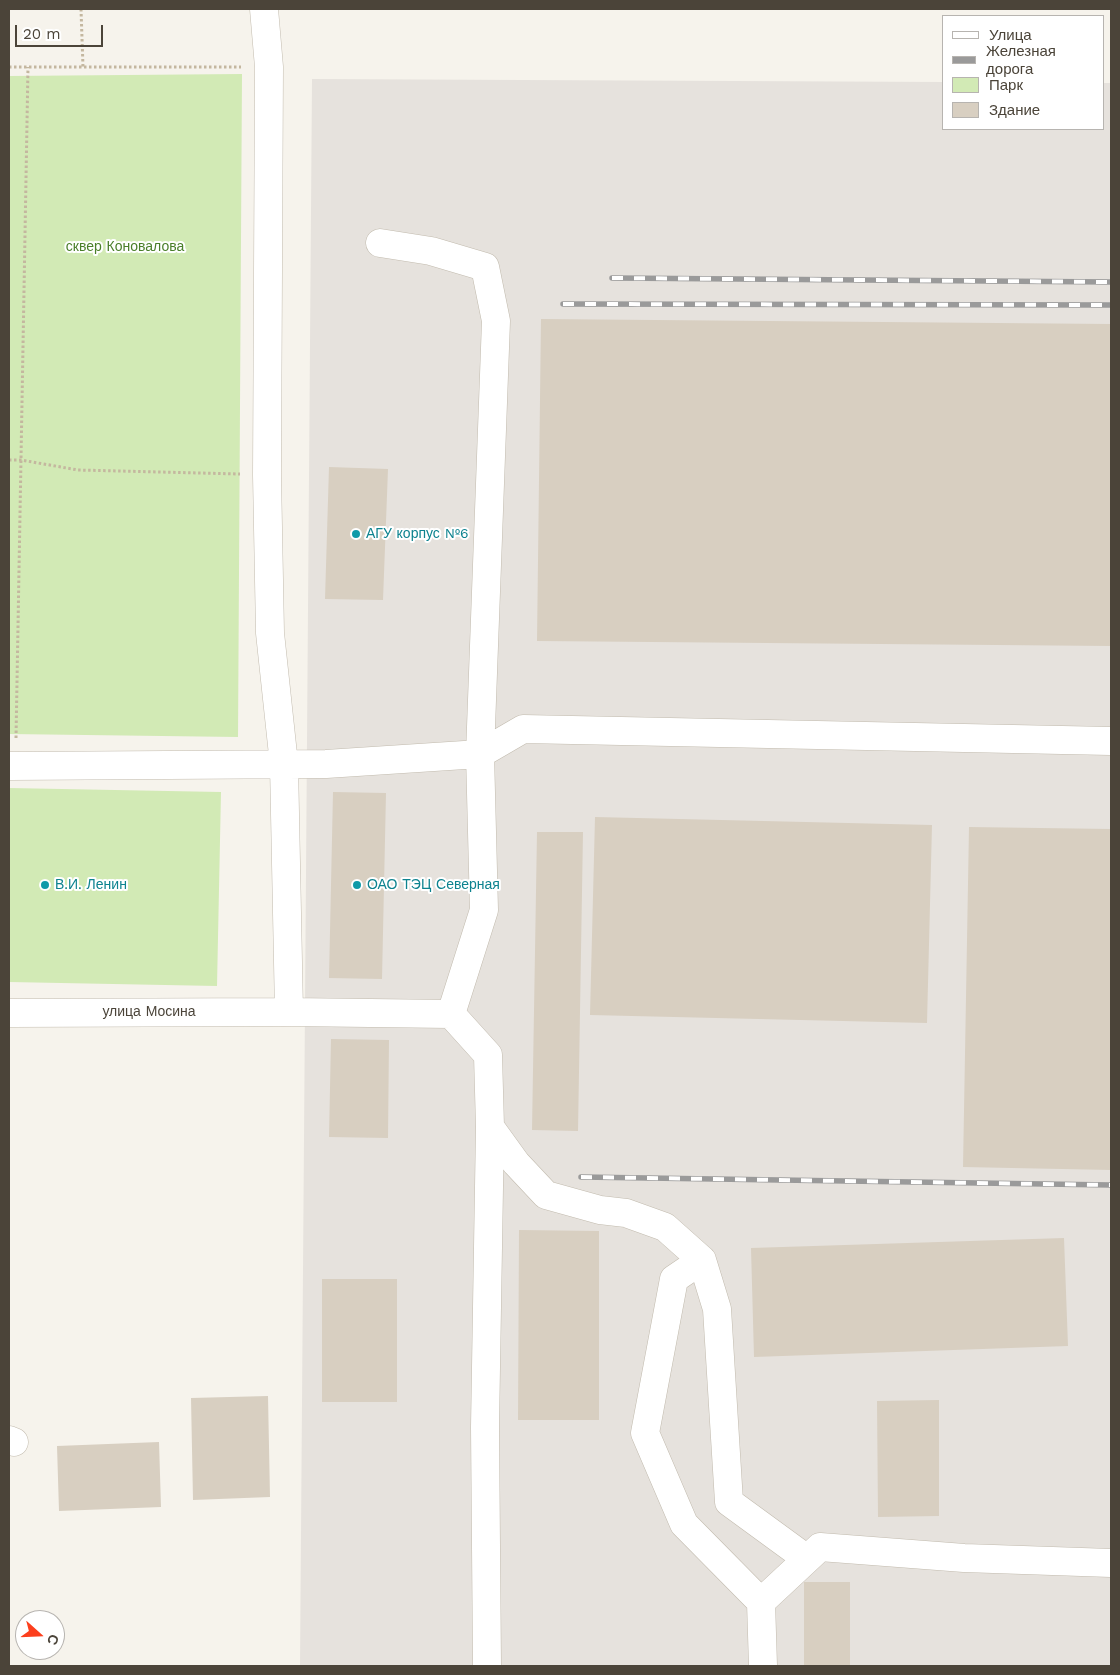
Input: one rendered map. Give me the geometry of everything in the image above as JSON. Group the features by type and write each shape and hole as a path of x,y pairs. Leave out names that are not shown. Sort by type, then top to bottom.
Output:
{"street":[{"path":"264,9 270,67 267,475 270,633 284,764 289,1012"},
{"path":"380,243 431,251 485,267 496,321 480,754 484,910 452,1014 488,1055 490,1127 485,1427 487,1666"},
{"path":"12,766 326,764 480,754 523,729 1111,741"},
{"name":"улица Мосина","path":"9,1013 289,1012 452,1014"},
{"path":"490,1127 516,1163 546,1194 600,1210 626,1213 666,1227 702,1260 717,1309 729,1502 807,1559"},
{"path":"702,1260 674,1279 645,1433 684,1524 761,1602 763,1666"},
{"path":"761,1602 820,1547 964,1558 1111,1563"}],"path":[{"path":"81,9 83,67"},
{"path":"9,67 270,67"},
{"path":"12,766 21,460 28,67"},
{"path":"9,460 21,460 78,470 267,475"}],"shaded area":[{"path":"312,79 942,82 942,130 1105,130 1105,83 1111,83 1111,1666 300,1666"}],"green space":[{"name":"сквер Коновалова","path":"242,74 238,737 9,734 9,76"},
{"path":"9,788 221,792 217,986 9,982"}],"building":[{"path":"541,319 1111,324 1111,646 537,641"},
{"name":"АГУ корпус №6","path":"329,467 388,469 383,600 325,599"},
{"name":"ОАО ТЭЦ Северная","path":"333,792 386,793 382,979 329,978"},
{"path":"595,817 932,825 927,1023 590,1015"},
{"path":"969,827 1111,829 1111,1170 963,1167"},
{"path":"537,832 583,832 578,1131 532,1130"},
{"path":"331,1039 389,1040 388,1138 329,1137"},
{"path":"519,1230 599,1231 599,1420 518,1420"},
{"path":"1064,1238 1068,1346 754,1357 751,1248"},
{"path":"322,1279 397,1279 397,1402 322,1402"},
{"path":"268,1396 270,1497 193,1500 191,1398"},
{"path":"939,1400 939,1516 878,1517 877,1401"},
{"path":"159,1442 161,1507 59,1511 57,1446"},
{"path":"804,1582 850,1582 850,1666 804,1666"}],"railway":[{"path":"612,278 1111,282"},
{"path":"563,304 1111,305"},
{"path":"581,1177 1111,1185"}],"place":[{"name":"АГУ корпус №6","path":"356,534"},
{"name":"В.И. Ленин","path":"45,885"},
{"name":"ОАО ТЭЦ Северная","path":"357,885"}]}
